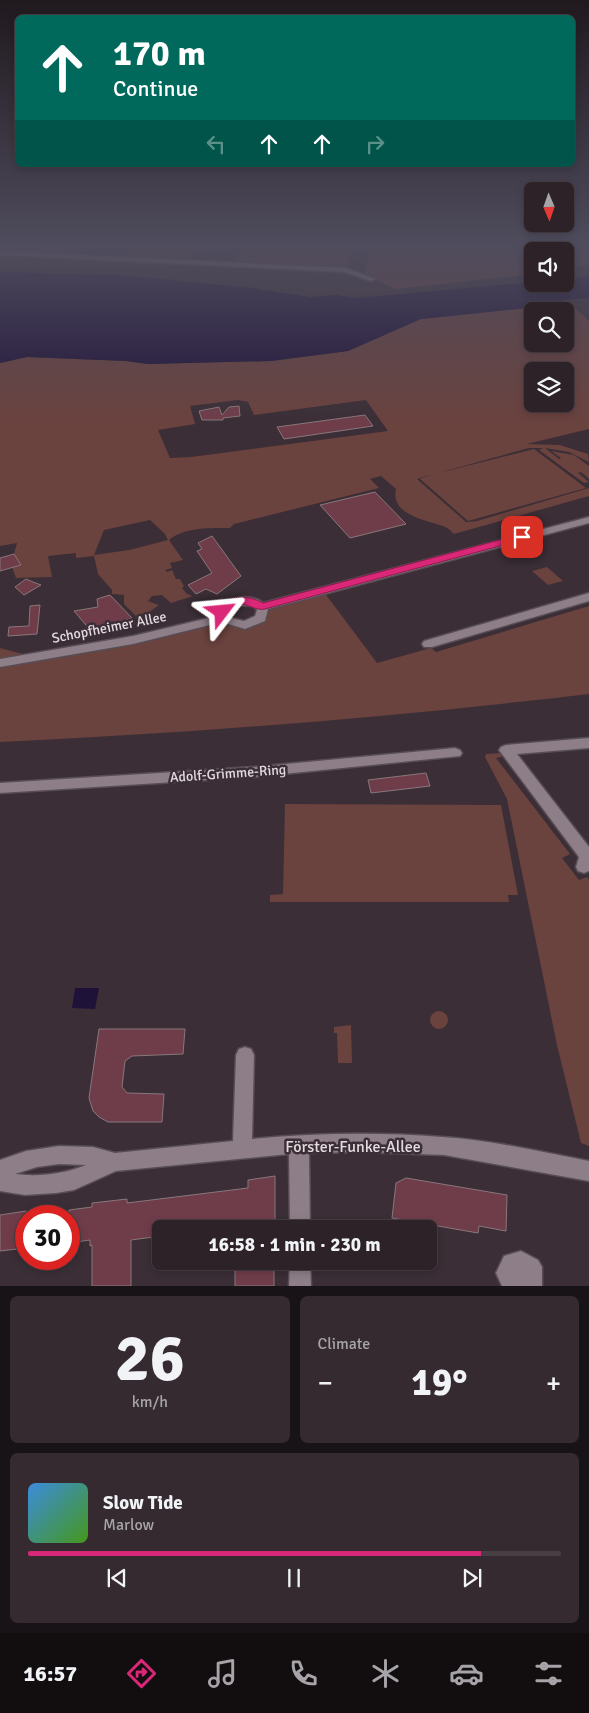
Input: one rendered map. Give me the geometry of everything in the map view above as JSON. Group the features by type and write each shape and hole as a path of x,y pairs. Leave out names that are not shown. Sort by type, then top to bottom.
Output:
{"street":[{"path":"224,618 223,610 231,602 251,601 261,606 589,520"},
{"path":"428,644 589,597"},
{"name":"Schopfheimer Allee","path":"0,663 133,640 224,618 232,623 252,623 261,618 263,614 261,606"},
{"path":"584,867 587,856 506,750 589,743"},
{"name":"Adolf-Grimme-Ring","path":"0,788 254,772 455,753"},
{"path":"242,1149 245,1055"},
{"name":"Förster-Funke-Allee","path":"0,1181 25,1185 74,1180 115,1162 299,1144 362,1143 444,1146 589,1171"},
{"path":"299,1144 300,1220"},
{"name":"Förster-Funke-Allee","path":"0,1170 25,1160 86,1154 115,1162"},
{"path":"516,1286 510,1282 507,1272 511,1263 521,1262 531,1276"},
{"path":"300,1270 300,1286"}],"shaded area":[{"path":"0,304 524,304 524,308 421,319 348,351 271,361 148,364 126,361 27,357 0,363"},
{"path":"574,307 589,321 589,429 527,444 560,445 588,454 589,462 569,452 545,448 559,459 561,458 551,451 574,455 589,466 589,479 581,472 578,473 589,482 584,483 539,450 543,448 529,448 417,479 466,522 477,521 589,488 589,496 454,534 446,527 412,516 404,511 396,498 396,489 381,476 370,479 379,488 234,524 230,528 190,530 175,536 169,540 183,560 170,563 172,568 165,570 167,572 172,570 176,579 180,579 184,586 182,588 187,594 193,596 171,603 162,595 152,596 148,601 159,605 144,616 137,617 124,604 124,595 112,594 112,590 98,574 94,556 76,558 76,553 48,556 52,577 16,578 12,567 21,565 14,554 17,543 0,546 0,363 27,357 126,361 148,364 271,361 348,351 421,319 524,308 524,352 574,352","holes":["238,400 248,402 254,415 366,400 388,431 191,457 170,458 158,430 195,424 190,406","150,520 165,534 168,540 129,550 94,555 104,530"]},
{"path":"534,449 586,488 468,521 419,478"},
{"path":"547,567 563,581 548,585 532,571"},
{"path":"324,592 377,663 431,648 436,652 589,606 589,694 295,723 148,734 0,742 0,648 34,657 224,618 245,625 263,610"},
{"path":"502,753 504,756 496,758 570,854 562,858 579,880 587,877 589,880 589,1146 581,1143 557,1045 507,799 485,757 486,754"},
{"path":"285,804 501,805 518,895 508,895 509,902 270,902 270,895 283,894"},
{"path":"75,988 99,988 95,1009 72,1008"},
{"path":"439,1011 445,1014 448,1020 445,1026 439,1029 433,1026 430,1020 433,1014"},
{"path":"351,1025 352,1063 338,1063 337,1033 334,1033 334,1027"}],"building":[{"path":"239,406 240,416 223,418 223,420 202,420 199,411 219,407 222,415 229,407"},
{"path":"365,415 373,426 284,439 277,427"},
{"path":"375,492 406,524 350,538 320,505"},
{"path":"212,536 241,576 217,594 206,589 196,594 188,585 212,573 197,551 202,549 198,543"},
{"path":"14,554 21,565 0,571 0,558"},
{"path":"26,579 41,585 24,595 15,587"},
{"path":"110,595 132,618 107,627 109,628 91,631 74,611 98,607 97,599"},
{"path":"40,605 37,634 8,636 9,627 29,626 30,606"},
{"path":"426,773 430,786 371,793 368,780"},
{"path":"99,1029 185,1029 183,1054 132,1056 125,1061 122,1087 127,1093 164,1094 162,1122 108,1122 93,1111 89,1098"},
{"path":"275,1176 275,1220 152,1220 152,1237 131,1240 131,1286 92,1286 92,1245 90,1246 90,1240 80,1241 80,1209 92,1207 92,1203 127,1199 127,1203 248,1188 248,1180"},
{"path":"406,1178 507,1195 506,1231 479,1226 478,1233 437,1226 437,1220 392,1218 396,1183"},
{"path":"15,1213 15,1249 0,1251 0,1215"},
{"path":"235,1270 274,1270 274,1286 235,1286"}],"route":[{"path":"222,612 231,602 244,600 261,606 522,537"}]}
